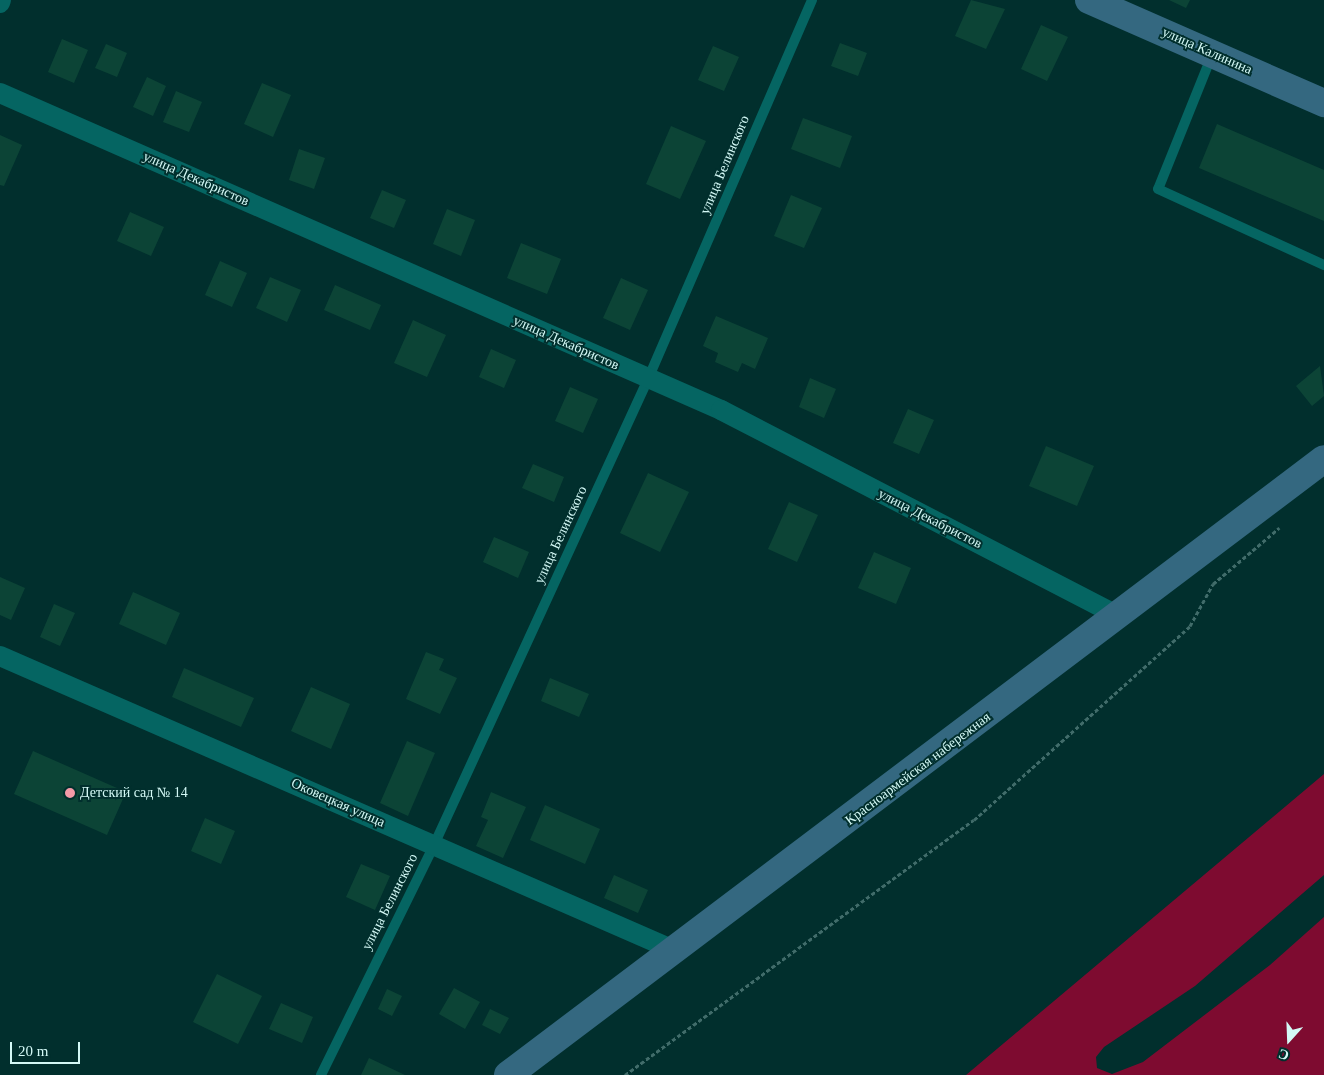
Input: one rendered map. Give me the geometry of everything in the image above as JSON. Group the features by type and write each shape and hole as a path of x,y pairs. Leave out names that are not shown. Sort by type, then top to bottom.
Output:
{"street":[{"name":"улица Калинина","path":"1089,0 1324,103"},
{"name":"улица Декабристов","path":"0,93 721,410 1120,617"},
{"name":"Красноармейская набережная","path":"508,1075 1120,617 1324,459"},
{"name":"Оковецкая улица","path":"0,656 676,951"}],"lane":[{"name":"улица Белинского","path":"321,1075 434,845 648,379 812,0"},
{"path":"1212,54 1158,189 1324,265"}],"path":[{"path":"625,1075 974,820 1190,626 1213,584 1287,520"}],"shaded area":[{"path":"1324,774 1324,875 1195,986 1104,1047 1096,1057 1097,1068 1112,1074 1143,1062 1270,965 1324,917 1324,1075 966,1075"}],"building":[{"path":"971,0 1005,9 986,49 955,36"},
{"path":"1169,0 1190,0 1186,8"},
{"path":"1041,25 1068,37 1047,81 1021,69"},
{"path":"62,39 88,50 74,83 48,72"},
{"path":"840,43 867,53 858,76 831,66"},
{"path":"106,44 127,53 117,77 95,68"},
{"path":"713,46 739,57 724,91 698,80"},
{"path":"147,77 166,86 153,116 133,107"},
{"path":"262,83 291,95 273,137 244,124"},
{"path":"176,91 202,102 189,132 163,122"},
{"path":"803,118 852,136 840,168 791,149"},
{"path":"1217,124 1324,170 1324,221 1199,168"},
{"path":"671,126 706,141 680,199 646,184"},
{"path":"0,135 22,145 4,186 0,185"},
{"path":"299,149 325,158 314,189 289,180"},
{"path":"382,190 406,200 394,228 370,218"},
{"path":"791,195 822,208 804,248 774,236"},
{"path":"447,209 475,220 461,256 433,244"},
{"path":"130,212 164,227 151,256 117,241"},
{"path":"521,243 561,259 547,294 507,278"},
{"path":"220,261 247,273 232,307 205,295"},
{"path":"270,277 301,290 287,322 256,308"},
{"path":"621,278 648,290 630,330 603,318"},
{"path":"335,285 381,305 370,330 324,310"},
{"path":"716,316 768,338 755,369 742,363 738,372 715,362 718,353 703,346"},
{"path":"413,320 446,335 427,377 394,363"},
{"path":"491,349 516,360 504,388 479,377"},
{"path":"1320,366 1324,396 1312,406 1296,386"},
{"path":"810,378 836,389 824,418 799,407"},
{"path":"570,387 598,399 583,433 555,421"},
{"path":"908,409 934,420 919,454 893,443"},
{"path":"1046,446 1094,466 1077,506 1029,486"},
{"path":"533,464 564,477 554,502 522,488"},
{"path":"648,473 689,492 660,552 620,533"},
{"path":"789,502 818,515 797,562 768,549"},
{"path":"494,537 529,552 518,578 483,562"},
{"path":"874,552 911,568 896,604 858,588"},
{"path":"0,577 25,588 11,620 0,615"},
{"path":"133,592 180,613 166,645 119,624"},
{"path":"54,604 75,613 60,646 40,637"},
{"path":"426,652 444,659 439,670 457,678 440,714 406,699"},
{"path":"184,668 254,698 241,727 172,697"},
{"path":"550,678 589,694 579,717 541,701"},
{"path":"311,687 350,704 331,749 291,731"},
{"path":"407,741 435,753 408,816 380,803"},
{"name":"Детский сад № 14","path":"33,751 126,792 107,835 14,794"},
{"path":"491,792 526,807 503,858 476,846 488,820 481,817"},
{"path":"545,805 600,829 585,864 530,840"},
{"path":"205,818 235,831 221,864 191,851"},
{"path":"361,864 390,876 375,910 346,897"},
{"path":"614,875 648,890 638,913 604,898"},
{"path":"217,974 262,996 238,1044 193,1022"},
{"path":"454,988 480,1002 465,1029 439,1014"},
{"path":"387,989 402,996 392,1016 378,1009"},
{"path":"281,1003 313,1017 302,1043 269,1029"},
{"path":"490,1009 509,1018 500,1034 482,1025"},
{"path":"369,1058 405,1075 361,1075"}],"place":[{"name":"Детский сад № 14","path":"70,793"}]}
